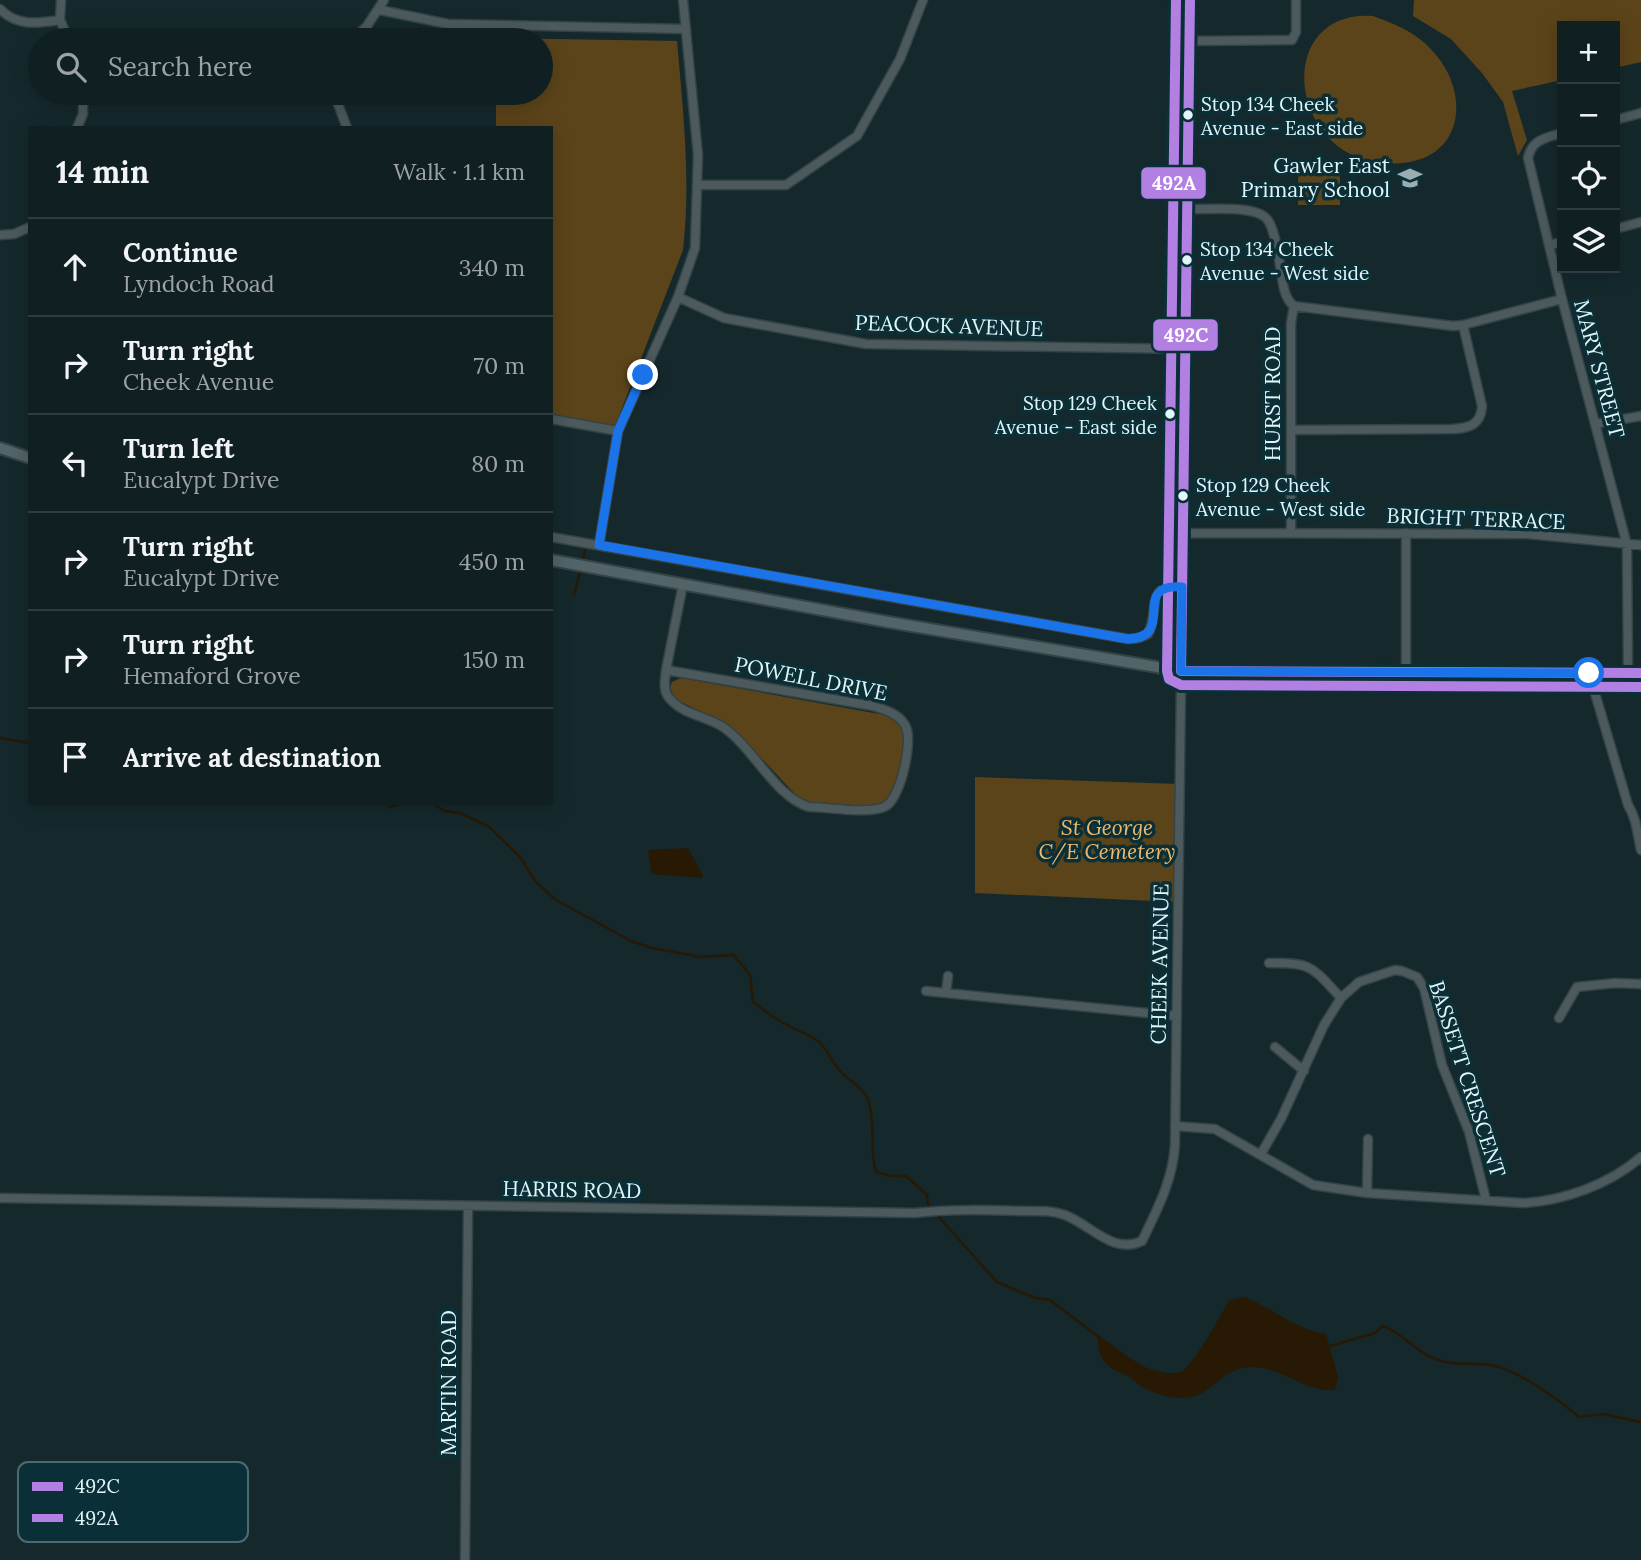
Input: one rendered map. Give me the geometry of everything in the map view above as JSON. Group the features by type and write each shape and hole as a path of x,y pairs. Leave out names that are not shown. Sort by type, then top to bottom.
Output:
{"main road":[{"path":"0,448 28,457"},
{"path":"553,560 888,622 1181,671 1641,673"}],"street":[{"path":"61,0 60,20 64,28"},
{"path":"363,28 380,10 384,0"},
{"path":"599,545 618,431 678,297 695,248 698,155 683,0"},
{"path":"697,185 786,185 857,136 900,59 923,0"},
{"name":"CHEEK AVENUE","path":"1138,1243 1152,1220 1174,1165 1190,0"},
{"path":"1189,41 1292,40 1296,32 1296,0"},
{"path":"0,9 7,16 23,23 60,20"},
{"path":"380,10 448,24 686,29"},
{"path":"78,126 83,114 83,105"},
{"path":"338,105 346,126"},
{"path":"1620,119 1641,113"},
{"name":"MARY STREET","path":"1557,135 1537,141 1528,158 1627,545 1628,673"},
{"name":"HURST ROAD","path":"1187,209 1249,210 1262,214 1272,228 1282,283 1288,302 1294,306 1291,313 1291,533"},
{"path":"1620,228 1641,222"},
{"path":"0,235 28,229"},
{"path":"1550,245 1557,243"},
{"name":"PEACOCK AVENUE","path":"678,297 724,318 866,344 1184,349"},
{"path":"1294,306 1436,326 1463,325 1562,299"},
{"path":"1291,430 1453,429 1474,425 1481,416 1482,406 1463,325"},
{"path":"1595,424 1641,416"},
{"path":"553,419 618,431"},
{"name":"BRIGHT TERRACE","path":"1183,533 1528,534 1641,545"},
{"path":"1406,533 1406,672"},
{"path":"553,537 1128,639 1141,638 1148,634 1154,620 1154,604 1160,591 1169,586 1182,587"},
{"name":"POWELL DRIVE","path":"666,670 873,706 892,713 905,723 908,735 898,793 888,804 872,810 809,807 800,804 787,796 751,752 723,727 673,703 665,692 666,670 683,584"},
{"path":"1589,673 1628,805 1636,818 1635,826 1641,850"},
{"path":"1269,963 1298,963 1314,968 1341,998"},
{"name":"BASSETT CRESCENT","path":"1261,1154 1281,1119 1324,1025 1341,998 1359,982 1395,970 1409,972 1420,980 1424,988 1442,1065 1469,1132 1486,1200"},
{"path":"946,993 948,976"},
{"path":"1559,1018 1577,987 1615,983 1641,984"},
{"path":"926,991 1177,1016"},
{"path":"1275,1047 1304,1071"},
{"path":"1175,1126 1215,1129 1261,1154 1272,1164 1313,1185 1367,1193 1523,1203 1547,1202 1601,1182 1641,1157"},
{"path":"1367,1193 1368,1139"},
{"name":"HARRIS ROAD","path":"0,1198 915,1213 985,1209 1049,1211 1067,1216 1115,1244 1138,1243"},
{"name":"MARTIN ROAD","path":"465,1560 468,1206"}],"green space":[{"path":"1414,0 1641,0 1641,62 1620,67 1620,21 1557,21 1557,81 1512,91 1527,140 1518,156 1503,102 1482,73 1451,39 1413,16"},
{"path":"1373,16 1422,41 1447,71 1454,88 1455,122 1449,137 1438,150 1422,159 1402,163 1364,160 1335,144 1315,119 1305,91 1306,62 1317,38 1339,21"},
{"path":"553,39 677,41 686,171 683,250 615,426 553,414 553,126 496,126 496,105 553,105"},
{"path":"1298,165 1340,165 1340,205 1298,205"},
{"path":"681,678 890,716 899,722 905,736 896,788 883,803 873,806 805,801 794,793 737,732 675,699 670,688 672,682"},
{"name":"St George C/E Cemetery","path":"975,777 1179,784 1178,902 975,893"}],"shaded area":[{"path":"688,848 703,875 702,878 652,874 648,850"},
{"path":"1244,1297 1293,1323 1326,1334 1338,1377 1335,1390 1314,1388 1274,1371 1253,1367 1233,1371 1199,1395 1173,1397 1142,1387 1110,1367 1101,1355 1098,1335 1147,1368 1166,1373 1180,1372 1199,1351 1229,1300"}],"waterway":[{"path":"583,558 586,547"},
{"path":"574,594 580,572"},
{"path":"0,738 28,743"},
{"path":"388,805 398,805"},
{"path":"434,805 488,826 520,857 536,882 556,900 631,941 652,948 701,957 734,955 750,975 753,1002 780,1021 811,1036 825,1049 841,1072 865,1094 871,1112 876,1172 906,1176 927,1195 932,1209"},
{"path":"936,1214 997,1282 1035,1298 1050,1300 1100,1338"},
{"path":"1327,1347 1375,1333 1383,1326 1426,1355 1440,1361 1491,1365 1513,1372 1549,1394 1579,1417 1603,1414 1641,1422"}],"transit line":[{"name":"492A","path":"1176,0 1169,679 1181,685 1641,687"},
{"name":"492C","path":"1190,0 1181,671 1641,673"}],"place":[{"name":"Stop 134 Cheek Avenue - East side","path":"1188,115"},
{"name":"Gawler East Primary School","path":"1410,178"},
{"name":"Stop 134 Cheek Avenue - West side","path":"1187,260"},
{"name":"Stop 129 Cheek Avenue - East side","path":"1170,414"},
{"name":"Stop 129 Cheek Avenue - West side","path":"1183,496"}],"route":[{"path":"643,375 618,431 599,545 1128,639 1141,638 1148,634 1154,620 1154,604 1160,591 1169,586 1182,587 1181,671 1589,673"}]}
